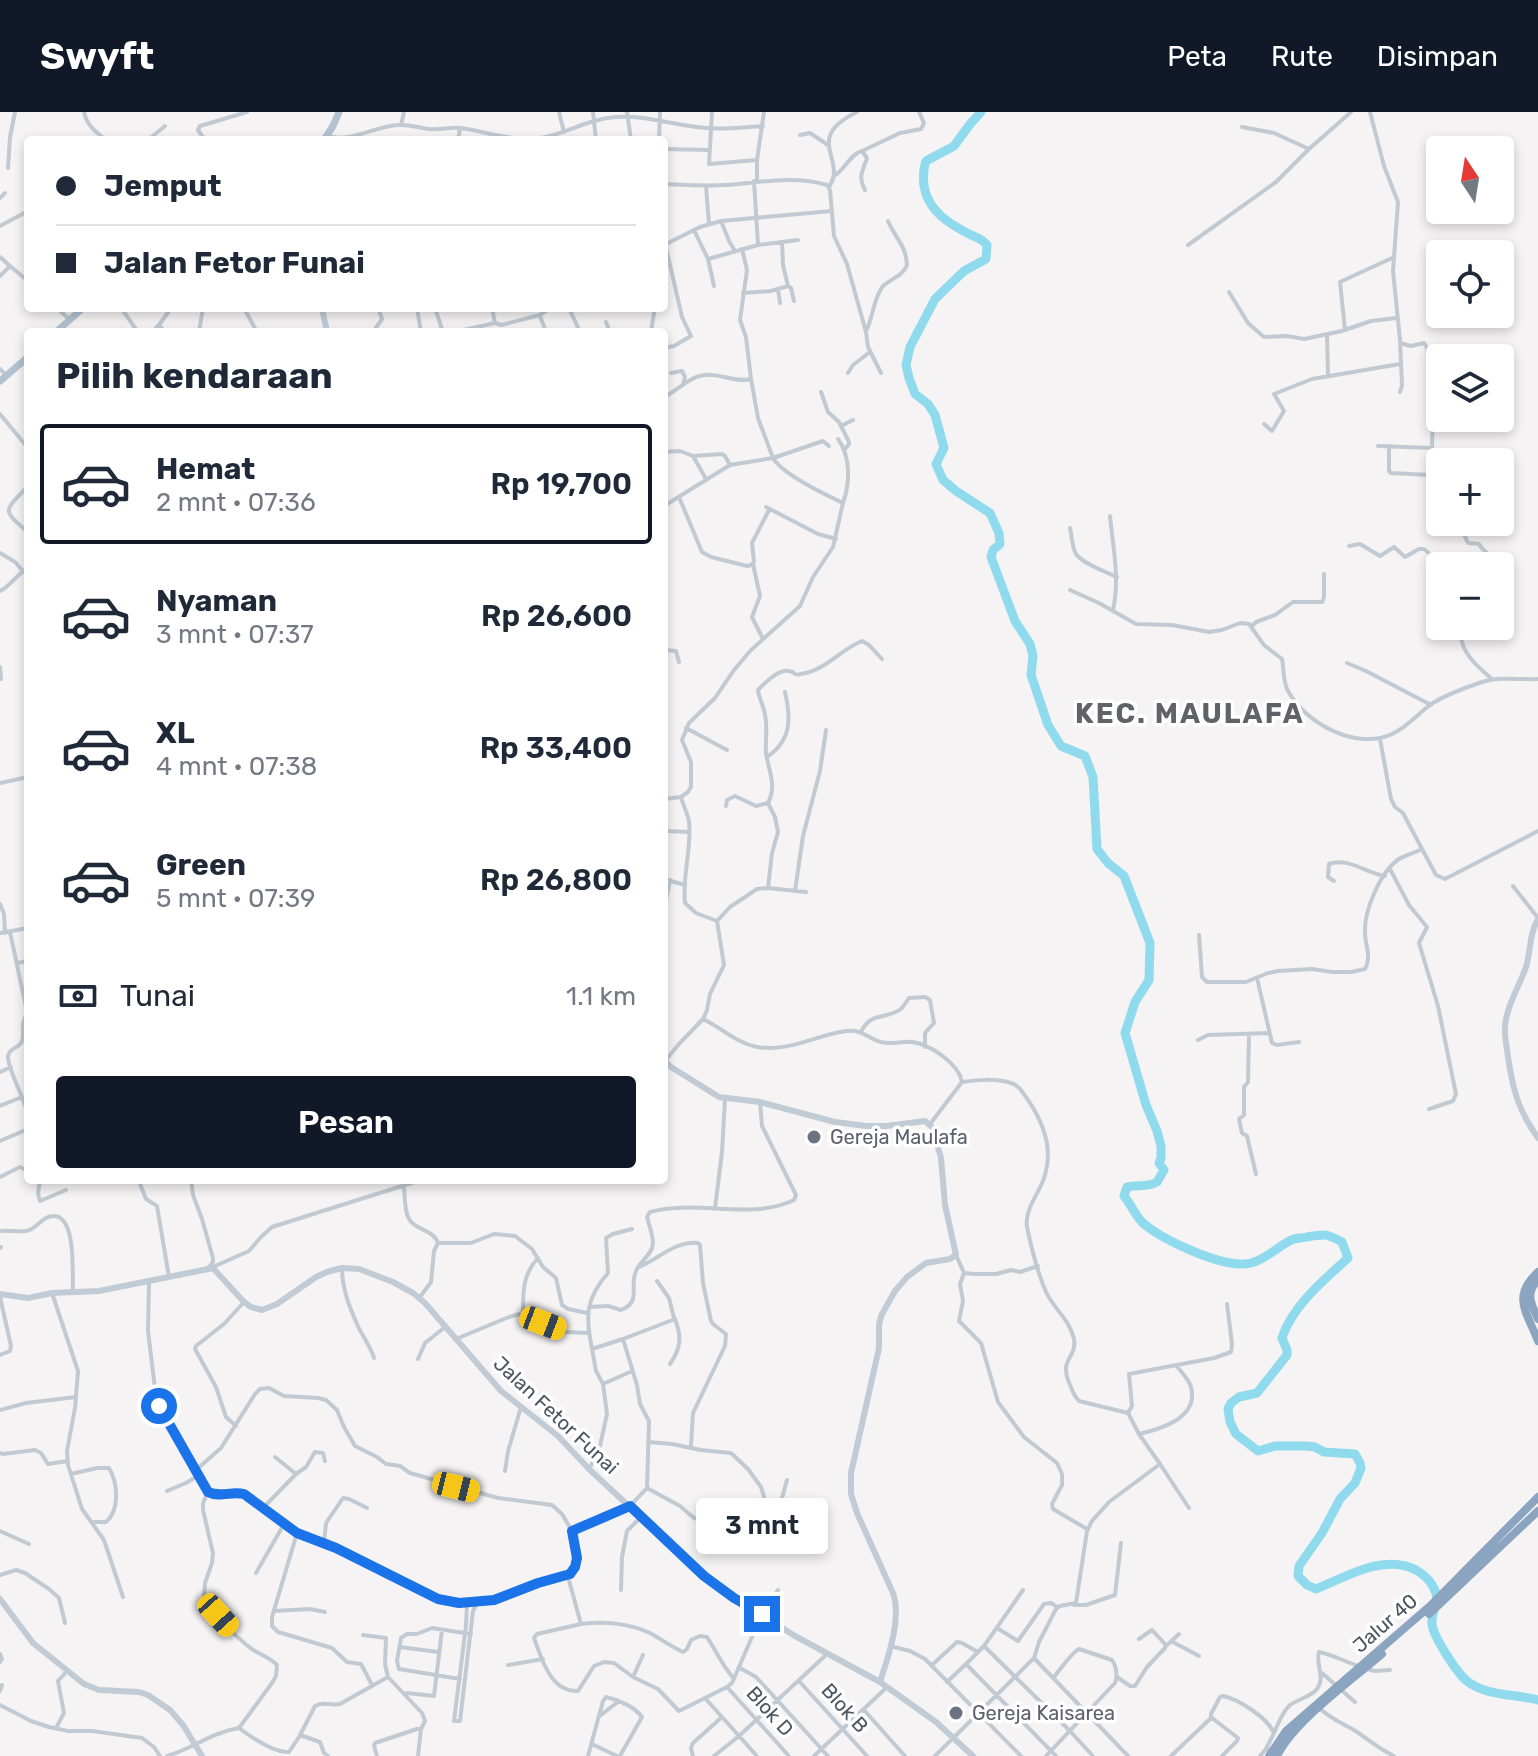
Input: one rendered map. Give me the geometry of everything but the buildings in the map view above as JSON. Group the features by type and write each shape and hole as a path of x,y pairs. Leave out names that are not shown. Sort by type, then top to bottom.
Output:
{"highway":[{"path":"1538,1272 1526,1284 1522,1302 1538,1341"},
{"path":"1538,1280 1530,1290 1538,1319"},
{"path":"1526,1516 1538,1497"},
{"path":"1526,1516 1538,1511"},
{"name":"Jalur 40","path":"1271,1753 1286,1731 1430,1606 1526,1516"},
{"name":"Jalur 40","path":"1271,1753 1331,1694"}],"main road":[{"path":"327,136 339,112"},
{"path":"63,328 79,312"},
{"path":"3,379 24,361"}],"street":[{"path":"8,168 15,112"},
{"path":"84,112 91,128 101,136"},
{"path":"202,136 198,130 200,126 247,112"},
{"path":"401,125 404,112"},
{"path":"559,112 564,132"},
{"path":"593,112 595,136"},
{"path":"659,136 660,112"},
{"path":"712,112 709,164 757,160"},
{"path":"758,245 755,181 764,112"},
{"path":"834,176 829,135 843,120 857,112"},
{"path":"881,373 870,352 846,261 834,236 829,187 834,176 844,169 855,153 900,133 921,129 924,123 919,112"},
{"path":"1188,245 1267,189 1351,112"},
{"path":"1370,112 1384,166 1398,202 1393,258 1400,343 1400,392"},
{"path":"552,136 593,121 627,114 710,129 763,126"},
{"path":"627,114 630,136"},
{"path":"353,136 401,125 460,128 490,136"},
{"path":"153,136 165,126"},
{"path":"1242,127 1274,133 1309,149"},
{"path":"459,136 460,128"},
{"path":"800,135 810,133 828,145"},
{"path":"0,137 10,137"},
{"path":"668,149 709,150"},
{"path":"862,151 867,158 861,178 865,190"},
{"path":"668,184 806,181 829,187"},
{"path":"706,185 709,224"},
{"path":"0,198 5,193"},
{"path":"668,242 721,221 832,211"},
{"path":"0,226 24,213"},
{"path":"721,221 747,270 740,320 746,337 758,418 773,458 780,468 820,493 843,503"},
{"path":"866,332 881,290 901,275 907,265 902,243 894,235 888,221"},
{"path":"694,230 708,259 714,286"},
{"path":"708,259 758,245 798,240"},
{"path":"782,242 783,265 794,301"},
{"path":"668,256 682,317 691,336 668,347"},
{"path":"0,257 24,278"},
{"path":"1345,330 1340,282 1393,258"},
{"path":"0,276 10,266"},
{"path":"743,293 788,286"},
{"path":"778,289 780,303"},
{"path":"1229,292 1248,323 1264,337 1304,339 1371,321 1396,318"},
{"path":"61,312 70,320"},
{"path":"156,328 168,312"},
{"path":"493,312 495,323"},
{"path":"473,328 495,323 506,325 544,312"},
{"path":"540,315 545,328"},
{"path":"606,322 608,328"},
{"path":"1327,335 1328,376"},
{"path":"1378,446 1432,448 1433,403 1426,344 1421,342 1411,346 1400,343"},
{"path":"848,373 870,352"},
{"path":"1264,424 1272,431 1284,411 1274,394 1300,382 1400,364"},
{"path":"0,369 3,379"},
{"path":"671,373 682,371 685,380 682,386"},
{"path":"668,395 706,374 738,380 751,379"},
{"path":"821,392 828,412 841,426 849,444 845,449"},
{"path":"0,414 24,443"},
{"path":"841,426 853,420"},
{"path":"668,799 681,797 688,792 691,781 691,762 682,740 686,728 715,698 751,650 800,606 813,577 830,554 847,488 845,449 838,439"},
{"path":"668,504 730,465 773,458 823,441 829,446"},
{"path":"1389,446 1391,473 1426,475"},
{"path":"668,452 680,451 693,456 722,454 730,465"},
{"path":"693,456 706,479"},
{"path":"24,490 11,503 9,510 11,519 24,529"},
{"path":"679,497 705,554 737,564 753,564"},
{"path":"763,639 752,614 760,596 752,543 768,508 818,534 836,539"},
{"path":"1110,516 1117,577 1113,610"},
{"path":"1070,528 1077,556 1117,577"},
{"path":"1465,536 1468,543 1479,544 1485,552"},
{"path":"1349,546 1360,544 1380,556 1394,547 1405,557 1423,548 1428,552"},
{"path":"0,553 24,569"},
{"path":"0,591 24,572"},
{"path":"1252,626 1293,602 1322,602 1324,574"},
{"path":"1070,590 1113,610 1134,624 1172,625 1209,632 1240,623 1249,624 1264,645 1282,659 1287,688 1293,699 1306,712 1340,735 1364,740 1380,739 1399,731 1431,705 1472,686 1492,679 1538,679"},
{"path":"1461,640 1472,661 1492,679"},
{"path":"768,888 778,832 768,803 773,785 767,757 765,712 758,694 759,688 784,671 799,675 830,662 862,641 882,659"},
{"path":"668,650 676,651 679,662"},
{"path":"1347,663 1431,705"},
{"path":"0,667 1,679"},
{"path":"767,757 781,745 789,723 785,692"},
{"path":"686,728 727,750"},
{"path":"795,891 826,730"},
{"path":"1380,739 1391,799 1403,813 1436,875 1445,879 1538,831"},
{"path":"0,783 24,778"},
{"path":"726,806 727,800 735,796 756,806 768,803"},
{"path":"681,797 687,812 689,832 686,906 717,921"},
{"path":"668,831 689,832"},
{"path":"1199,935 1200,966 1205,981 1246,982 1278,971 1312,969 1351,972 1365,969 1369,957 1365,932 1367,914 1375,891 1399,860 1422,849"},
{"path":"1334,881 1328,877 1327,867 1331,862 1341,861 1385,876"},
{"path":"1390,869 1409,905 1427,927 1419,943 1436,997 1456,1094 1453,1101 1429,1109"},
{"path":"668,880 685,885"},
{"path":"1513,886 1537,922 1526,966 1509,1010 1505,1036 1521,1113 1538,1138"},
{"path":"717,921 730,907 757,889 806,892"},
{"path":"0,904 5,933 17,963 24,997"},
{"path":"668,1061 707,1013 710,994 724,965 717,921"},
{"path":"17,963 24,962"},
{"path":"1257,978 1271,1041 1274,1044 1299,1042"},
{"path":"861,1032 865,1023 900,1010 909,998 925,997 930,1000 934,1023 925,1033 925,1047"},
{"path":"703,1019 736,1040 755,1046 792,1046 847,1031 861,1032 884,1043 913,1042 954,1065 962,1082"},
{"path":"24,1022 21,1044 8,1054 24,1102"},
{"path":"1198,1040 1208,1035 1269,1033"},
{"path":"1249,1035 1248,1082 1244,1087 1244,1115 1239,1119 1242,1133 1247,1136 1256,1174"},
{"path":"668,1065 713,1095 725,1099 760,1102 835,1122 874,1126 915,1121 930,1124 941,1158 945,1205 956,1255 964,1273 960,1284 963,1301 959,1321 981,1343 996,1400 1024,1437 1057,1463 1063,1481 1052,1504 1053,1509 1087,1529"},
{"path":"0,1072 11,1067"},
{"path":"930,1124 962,1082 990,1079 1014,1084 1037,1113 1047,1141 1049,1158 1044,1179 1026,1221 1047,1293 1073,1335 1074,1347 1065,1367 1066,1378 1079,1401 1128,1413 1189,1508"},
{"path":"0,1106 22,1097"},
{"path":"715,1208 725,1099"},
{"path":"438,1243 471,1243 488,1235 515,1236 532,1249 543,1267 556,1278 558,1296 568,1309 626,1308 633,1299 634,1277 638,1267 653,1244 647,1217 650,1212 752,1209 787,1204 796,1198 762,1126 760,1102"},
{"path":"0,1141 24,1131"},
{"path":"0,1177 20,1167 24,1169"},
{"path":"39,1184 40,1201 66,1190"},
{"path":"140,1184 146,1199 157,1206 169,1277"},
{"path":"192,1184 213,1258 210,1268"},
{"path":"0,1355 10,1351 11,1346 0,1296 28,1298 52,1293 115,1289 210,1268 249,1251 272,1227 404,1184"},
{"path":"407,1184 408,1218 436,1237 438,1243 434,1251 432,1280 420,1297"},
{"path":"0,1231 28,1231 44,1219 53,1216 61,1218 69,1230 73,1293"},
{"path":"589,1469 599,1450 607,1414 603,1384 596,1371 589,1333 588,1310 600,1280 608,1273 606,1238 632,1229"},
{"path":"638,1267 682,1244 694,1242 700,1245 703,1283 711,1321 727,1336 693,1413 691,1446"},
{"path":"880,1682 897,1610 857,1513 850,1489 851,1473 879,1348 881,1316 907,1277 926,1263 956,1255"},
{"path":"523,1315 525,1278 538,1258"},
{"path":"964,1273 1020,1272 1038,1266"},
{"path":"210,1268 244,1302 257,1309 268,1309 316,1277 342,1268 347,1300 374,1358"},
{"name":"Jalan Fetor Funai","path":"342,1268 373,1274 420,1297 501,1391 558,1436 704,1576 734,1598 880,1682 925,1714 973,1756"},
{"path":"657,1281 669,1298 679,1331 680,1342 670,1364"},
{"path":"149,1282 148,1331 156,1397 173,1433 198,1473 208,1492 214,1495 244,1494 297,1533 336,1548 438,1599 467,1603 494,1600 538,1583 568,1576 577,1558 572,1531 562,1514 552,1505 489,1496 386,1464 355,1446 332,1404 323,1399 284,1396 269,1388 260,1389 255,1394 217,1454 198,1473 167,1491"},
{"path":"52,1293 77,1367 77,1397 67,1451 71,1474 82,1509 104,1540 123,1597"},
{"path":"236,1426 228,1420 216,1387 195,1349 244,1302"},
{"path":"1128,1413 1132,1406 1129,1374 1231,1352 1227,1304"},
{"path":"456,1339 509,1317 523,1315 565,1332 589,1333"},
{"path":"592,1349 674,1318"},
{"path":"418,1359 425,1343 445,1327"},
{"path":"572,1531 630,1506 647,1488 648,1418 640,1404 623,1339"},
{"path":"1139,1434 1171,1424 1188,1408 1191,1384 1176,1365"},
{"path":"603,1384 633,1371"},
{"path":"0,1410 26,1403 77,1397"},
{"path":"505,1471 521,1407"},
{"path":"648,1442 729,1452 761,1487 769,1516"},
{"path":"0,1453 35,1450 48,1464 68,1461"},
{"path":"263,1508 308,1464 315,1452 323,1453 325,1461"},
{"path":"275,1457 296,1474"},
{"path":"1074,1605 1078,1597 1087,1529 1109,1502 1160,1464"},
{"path":"71,1474 103,1468 109,1468 112,1473 116,1491 112,1517 106,1522 91,1522"},
{"path":"765,1523 781,1500 787,1480"},
{"path":"647,1488 680,1506 694,1518 727,1525 745,1520 788,1529"},
{"path":"167,1756 239,1728 276,1676 277,1665 273,1660 251,1649 204,1597 213,1558 203,1510 208,1492"},
{"path":"324,1543 326,1523 343,1498 367,1508"},
{"path":"621,1590 627,1531 641,1517"},
{"path":"256,1573 284,1524"},
{"path":"0,1531 29,1544"},
{"path":"297,1533 271,1624 274,1629 287,1635 332,1648 347,1662 361,1664 372,1685"},
{"path":"997,1628 1018,1641 1044,1604 1051,1603 1057,1607 1086,1605 1115,1595 1121,1543"},
{"path":"0,1575 16,1570 49,1589 59,1598 65,1623"},
{"path":"568,1576 581,1624"},
{"path":"734,1679 705,1636 691,1640 683,1652 633,1627 581,1624 534,1636 553,1681 564,1689 580,1689 597,1664 617,1664 633,1677 658,1689 679,1711 727,1687 734,1679 762,1614 778,1590"},
{"path":"947,1682 984,1646 1023,1590"},
{"path":"0,1599 3,1611 30,1639 67,1671 93,1688 139,1692 170,1710 202,1756"},
{"path":"467,1603 462,1679 460,1721 457,1722 454,1721 462,1679 471,1634 473,1611 477,1602"},
{"path":"935,1756 1034,1658 1057,1607"},
{"path":"274,1611 310,1609 325,1612"},
{"path":"462,1679 399,1669 397,1661 403,1636 432,1628 471,1634"},
{"path":"407,1693 434,1696 442,1630"},
{"path":"1139,1639 1152,1630 1166,1646"},
{"path":"1117,1677 1135,1686 1147,1667 1179,1634"},
{"path":"363,1635 386,1638 388,1677 422,1713 425,1721 418,1756"},
{"path":"1171,1641 1199,1656"},
{"path":"931,1665 957,1642 978,1652"},
{"path":"890,1646 917,1653 1021,1756"},
{"path":"984,1646 1093,1756"},
{"path":"400,1647 438,1652"},
{"path":"1046,1756 1115,1683 1117,1677 1112,1660 1079,1649 1073,1652 1053,1678"},
{"path":"1260,1756 1271,1753 1274,1733 1287,1707 1318,1688 1321,1679 1317,1663 1319,1652 1375,1671 1390,1670"},
{"path":"0,1654 0,1662"},
{"path":"714,1756 827,1654"},
{"path":"633,1677 643,1655"},
{"path":"1034,1658 1128,1756"},
{"path":"508,1665 543,1659"},
{"path":"966,1664 1056,1756"},
{"path":"740,1667 756,1677 828,1756"},
{"path":"56,1728 64,1713 58,1681 67,1671"},
{"path":"1320,1671 1355,1702"},
{"path":"239,1728 286,1754 293,1748 315,1706 340,1704 388,1677"},
{"name":"Blok B","path":"799,1681 867,1756"},
{"name":"Blok D","path":"727,1687 789,1756"},
{"path":"814,1756 886,1688"},
{"path":"1171,1756 1211,1718 1220,1697 1238,1701 1259,1715 1274,1733"},
{"path":"588,1756 605,1698 619,1701 642,1717 619,1756 592,1744"},
{"path":"705,1698 757,1756"},
{"path":"599,1717 619,1701"},
{"path":"0,1705 31,1721 68,1731 142,1738 160,1756"},
{"path":"1319,1708 1329,1718 1394,1756"},
{"path":"864,1710 905,1756"},
{"path":"693,1756 693,1743 722,1717"},
{"path":"1211,1718 1238,1738 1222,1756"},
{"path":"377,1756 375,1743 421,1729"},
{"path":"300,1735 320,1742 328,1756"},
{"path":"720,1750 725,1756"}],"waterway":[{"path":"981,112 954,146 926,161 923,179 926,195 935,210 985,243 986,259 964,271 935,299 910,347 906,365 915,394 928,404 935,415 944,448 936,464 943,480 990,513 999,533 1000,544 991,557 1015,621 1030,644 1033,656 1031,675 1048,725 1061,746 1085,756 1093,777 1097,849 1124,876 1150,943 1149,980 1135,1002 1125,1033 1157,1131 1161,1146 1159,1163 1164,1170 1157,1182 1127,1187 1124,1196 1139,1219 1151,1229 1194,1252 1226,1262 1251,1263 1284,1244 1317,1235 1342,1242 1348,1258 1293,1315 1282,1338 1287,1355 1257,1393 1239,1397 1231,1403 1228,1409 1230,1422 1236,1434 1258,1451 1275,1446 1315,1447 1324,1452 1355,1454 1360,1463 1355,1483 1340,1499 1299,1566 1298,1576 1307,1585 1316,1589 1378,1565 1404,1565 1416,1570 1428,1579 1434,1589 1437,1597 1433,1629 1463,1677 1483,1689 1538,1700"}],"place":[{"name":"Gereja Maulafa","path":"814,1137"},
{"name":"Gereja Kaisarea","path":"956,1713"}],"district":[{"name":"KEC. MAULAFA","path":"1190,713"}],"route":[{"path":"159,1406 208,1492 214,1495 229,1492 244,1494 297,1533 336,1548 438,1599 459,1603 494,1600 538,1583 568,1576 577,1563 572,1531 630,1506 704,1576 762,1614"}]}
